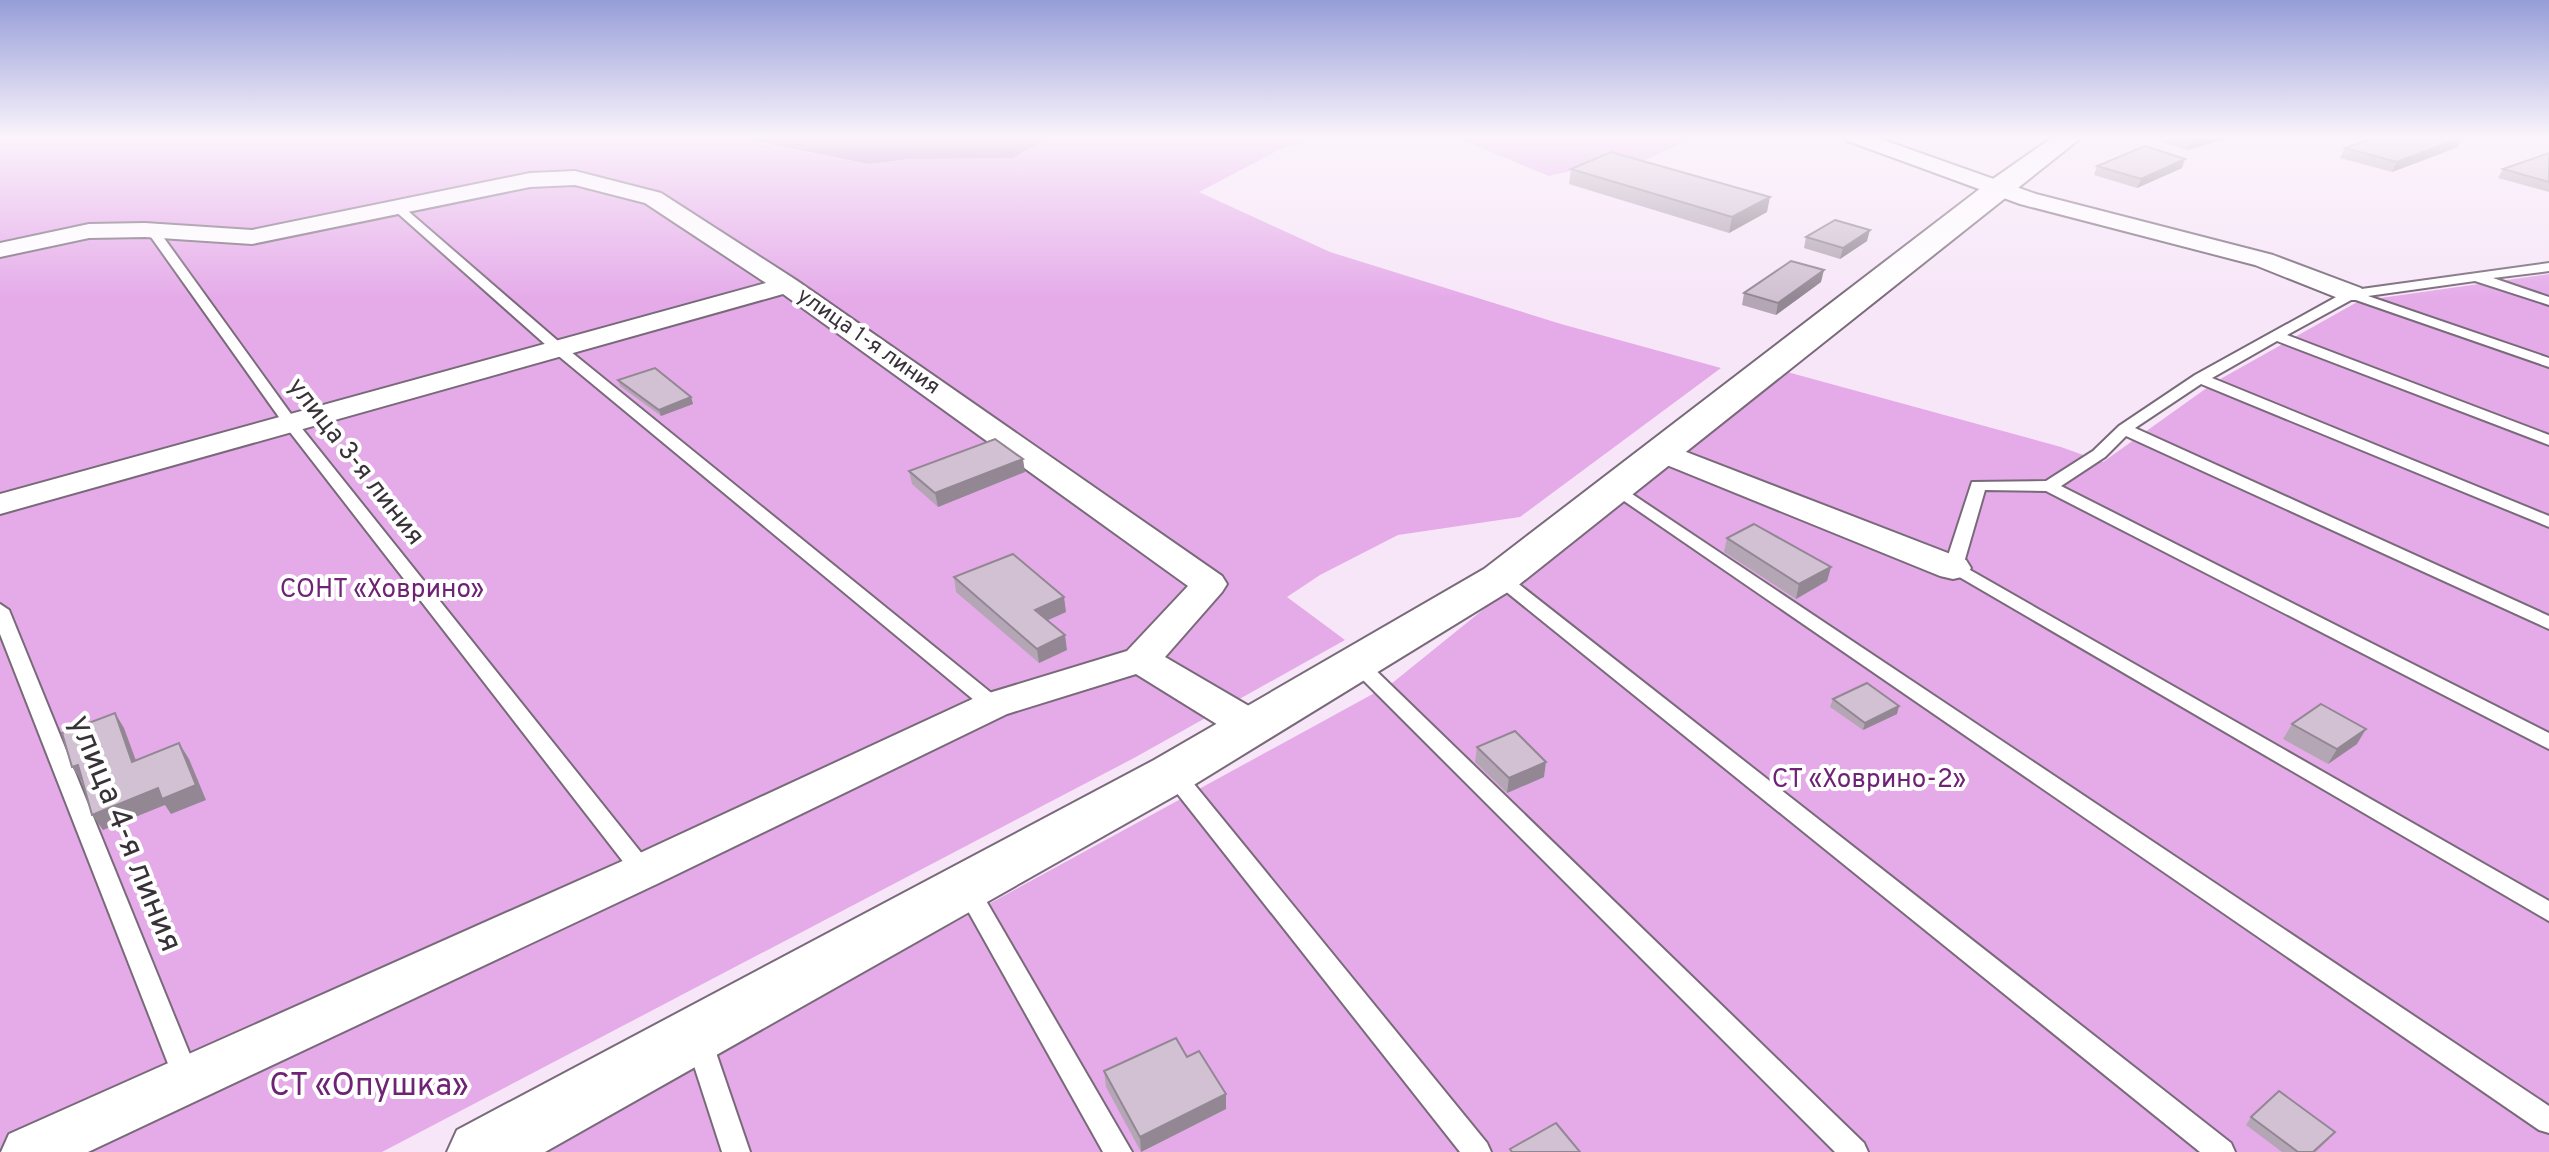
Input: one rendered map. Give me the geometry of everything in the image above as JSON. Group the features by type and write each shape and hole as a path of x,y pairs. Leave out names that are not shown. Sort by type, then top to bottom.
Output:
{"street":[{"name":"улица 1-я линия","path":"0,250 89,231 152,230 252,237 477,191"},
{"name":"улица 1-я линия","path":"625,191 653,198 787,285 1209,584 1141,660"},
{"path":"481,1152 1173,773 1500,578 1995,191"},
{"path":"2009,191 2028,199 2264,260 2352,294"},
{"path":"0,504 787,285"},
{"path":"1663,452 1953,568"},
{"path":"29,1152 643,871 993,705 1141,660 1251,726"}],"lane":[{"path":"397,207 560,350 993,705"},
{"name":"улица 3-я линия","path":"152,230 291,424 643,871"},
{"path":"2049,486 2099,454 2124,429 2200,378 2352,294 2549,267"},
{"path":"2475,277 2549,301"},
{"path":"2352,294 2549,363"},
{"path":"2276,336 2549,440"},
{"path":"2200,378 2549,522"},
{"path":"2124,429 2549,623"},
{"path":"2549,742 2049,486 1978,485 1953,568 2549,912"},
{"path":"1617,489 2549,1121"},
{"path":"1500,578 2221,1152"},
{"name":"улица 4-я линия","path":"0,610 188,1081"},
{"path":"1357,663 1854,1152"},
{"path":"1173,773 1477,1152"},
{"path":"966,886 1118,1152"},
{"path":"697,1034 736,1152"}],"green space":[{"name":"СОНТ «Ховрино»","path":"0,191 1201,191 1199,192 1330,252 1561,324 1721,368 1520,517 1398,535 1320,575 1287,597 1345,640 1134,758 382,1152 0,1152"},
{"name":"СТ «Ховрино-2»","path":"2549,274 2549,1152 535,1152 1391,684 1780,370 2061,447 2103,462 2215,382 2359,301"}],"building":[{"path":"1644,191 1748,191 1770,197 1732,217"},
{"path":"1835,220 1870,230 1843,248 1806,237"},
{"path":"1791,261 1824,270 1778,303 1744,293"},
{"path":"655,368 691,397 659,410 618,380"},
{"path":"995,439 1023,459 935,493 909,471"},
{"path":"1754,524 1831,567 1799,584 1727,538"},
{"path":"1013,554 1064,597 1035,610 1065,635 1037,649 954,577"},
{"path":"1867,683 1899,706 1865,723 1833,699"},
{"path":"2321,704 2366,729 2337,749 2292,724"},
{"path":"115,713 132,762 179,743 196,785 162,799 158,788 92,815 78,765 72,767 62,733"},
{"path":"1515,731 1546,762 1509,778 1477,747"},
{"path":"1176,1038 1187,1057 1199,1051 1226,1094 1140,1137 1104,1071"},
{"path":"2279,1091 2335,1132 2313,1152 2298,1152 2251,1117"},
{"path":"1556,1123 1580,1152 1512,1152 1510,1149"}],"park label":[{"name":"СТ «Опушка»","path":"369,1087"}]}
